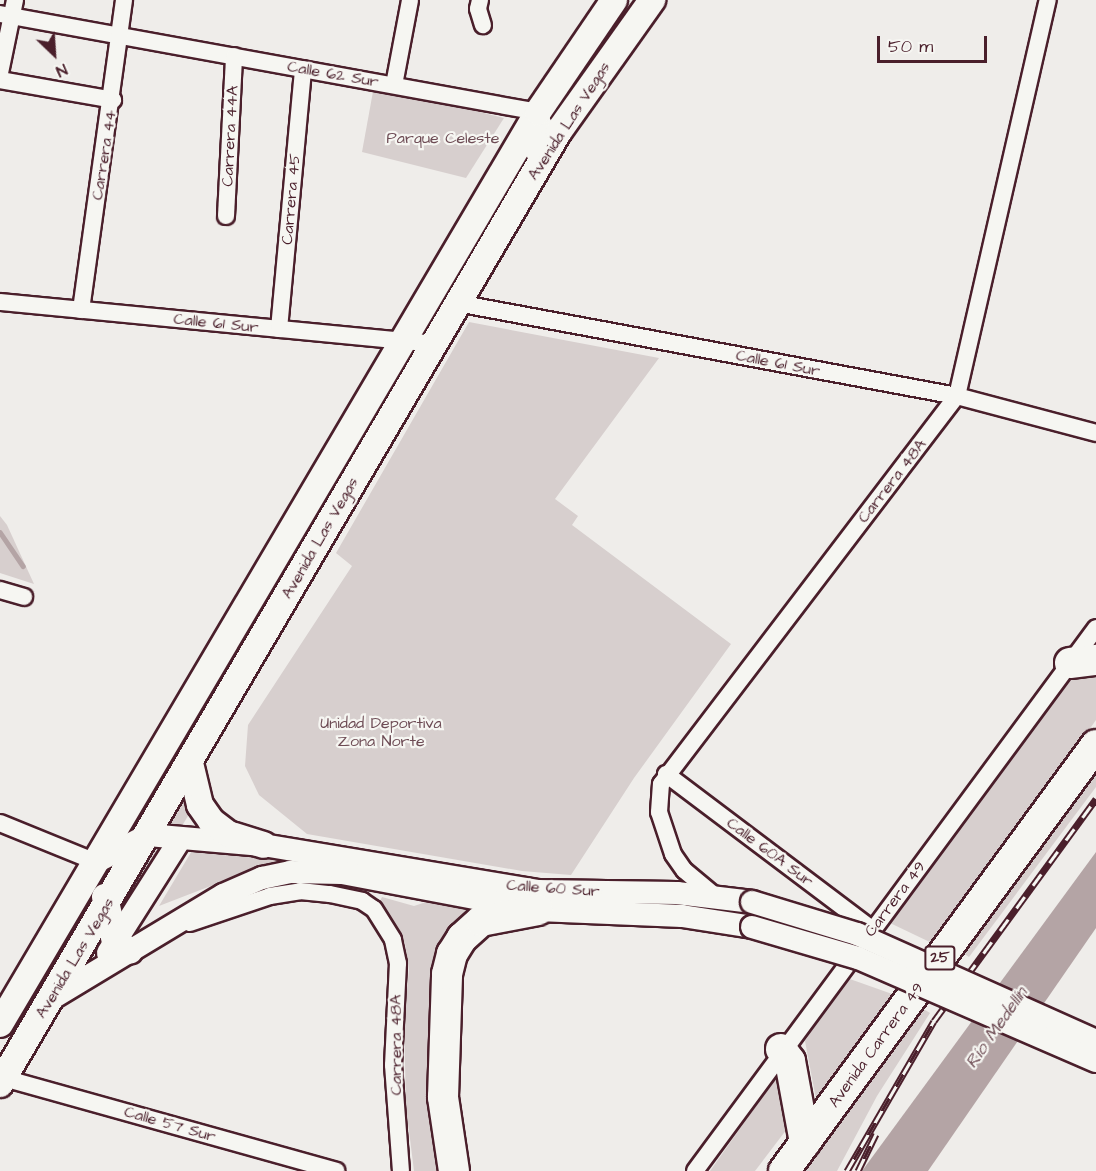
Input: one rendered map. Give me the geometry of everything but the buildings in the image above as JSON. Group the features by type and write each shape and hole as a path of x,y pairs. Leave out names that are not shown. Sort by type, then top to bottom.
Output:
{"highway":[{"name":"Avenida Carrera 49","path":"784,1171 1096,745"},
{"path":"454,1171 443,1096 447,974 452,954 462,938 481,921 538,910"},
{"path":"781,1049 790,1061 805,1143"}],"main road":[{"name":"Avenida Las Vegas","path":"0,1024 538,112 614,0"},
{"name":"Avenida Las Vegas","path":"2,1081 166,805 500,231 574,108 652,0"},
{"path":"166,805 153,794 172,755 188,705"},
{"path":"190,763 200,805 211,821 228,834 263,845"},
{"path":"123,946 106,905 96,862 148,835"},
{"name":"Calle 60 Sur","path":"148,835 263,845 537,891 715,896 752,902 856,934 1096,1041"},
{"path":"49,1000 96,972 123,946 181,838"},
{"name":"Calle 60 Sur","path":"123,946 158,934 241,886 262,878 314,870 538,910 682,916 752,927 858,957 1096,1061"}],"street":[{"name":"Carrera 44","path":"81,310 113,100 118,35 124,0"},
{"path":"394,85 410,0"},
{"path":"480,0 478,9 483,25"},
{"name":"Carrera 48A","path":"715,896 684,870 664,834 660,793 666,774 957,396 1048,0"},
{"name":"Calle 62 Sur","path":"9,10 118,35 538,112"},
{"path":"0,73 9,10"},
{"name":"Carrera 44A","path":"225,216 234,56"},
{"name":"Carrera 45","path":"279,329 303,69"},
{"path":"0,80 113,100"},
{"path":"500,231 507,200 542,136 543,118 538,112"},
{"name":"Calle 61 Sur","path":"0,302 433,344"},
{"name":"Calle 61 Sur","path":"458,303 957,396 1096,433"},
{"path":"0,590 24,597"},
{"name":"Carrera 49","path":"695,1171 781,1049 1083,661 1096,628"},
{"name":"Calle 60A Sur","path":"666,774 873,930"},
{"path":"0,823 96,862"},
{"name":"Calle 60 Sur","path":"158,934 270,896 300,891 362,901 385,922"},
{"name":"Carrera 48A","path":"385,922 398,963 393,1065 401,1171"},
{"name":"Calle 57 Sur","path":"2,1081 54,1091 336,1171"}],"green space":[{"name":"Parque Celeste","path":"374,86 504,118 466,178 362,152"},
{"name":"Unidad Deportiva Zona Norte","path":"469,322 659,358 555,499 578,516 572,525 731,644 634,778 571,875 522,871 307,834 259,795 245,766 248,725 352,566 336,553"},
{"path":"0,516 7,525 34,584 0,573"},
{"path":"1096,671 1096,720 936,945 890,923 1067,677"},
{"path":"1096,764 1096,787 969,957 960,951"},
{"path":"185,785 191,811 126,918 110,908"},
{"path":"193,849 310,863 270,866 239,875 159,906"},
{"path":"382,897 414,906 435,899 487,911 460,926 446,1171 414,1171 406,1107 404,1018 409,970 405,943 377,907"},
{"path":"847,978 895,995 816,1099 805,1041"},
{"path":"917,1005 930,1013 877,1096 837,1171 799,1171"},
{"path":"780,1072 793,1121 755,1171 710,1171"}],"water":[{"name":"Río Medellín","path":"1096,852 1096,928 928,1171 862,1171"}],"waterway":[{"path":"0,532 23,566"}],"railway":[{"path":"847,1171 934,1021 1096,799"},
{"path":"858,1171 876,1134"}]}
